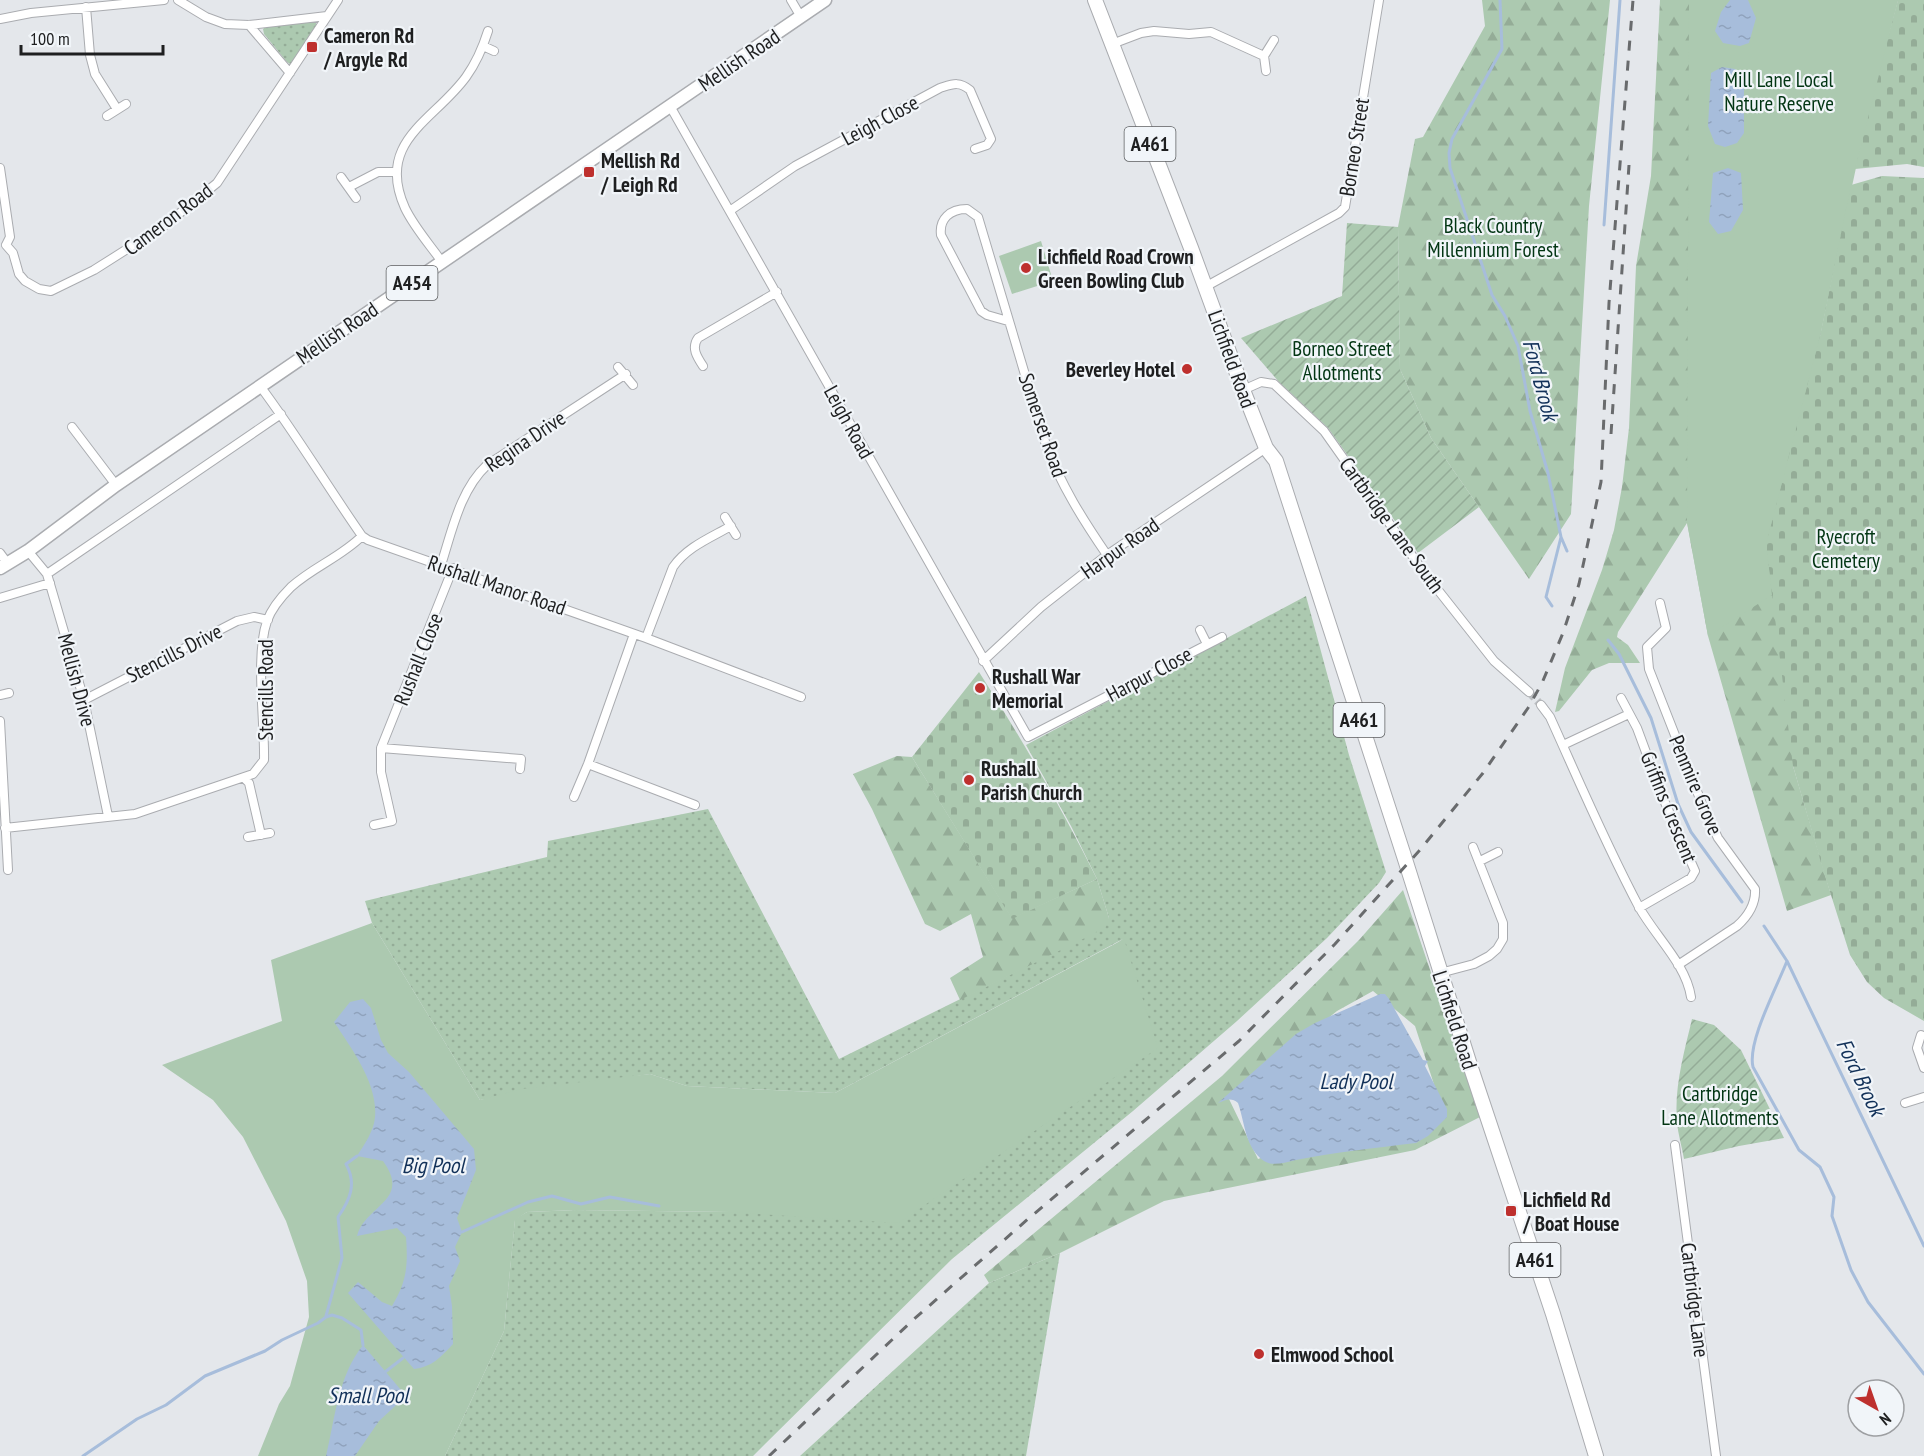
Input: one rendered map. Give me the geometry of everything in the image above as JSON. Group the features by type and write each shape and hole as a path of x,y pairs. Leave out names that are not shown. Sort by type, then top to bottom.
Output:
{"highway":[{"name":"Lichfield Road","path":"1095,0 1243,390 1266,448 1276,461 1440,973 1553,1314 1596,1456"}],"main road":[{"name":"Mellish Road","path":"4,566 28,551 116,485 825,0"}],"street":[{"path":"0,19 31,13 164,0"},
{"path":"178,0 206,17 225,24 249,25 327,16"},
{"name":"Cameron Road","path":"3,244 13,253 19,274 25,281 39,289 51,291 63,287 127,251 165,225 217,183 338,0"},
{"path":"791,0 801,17"},
{"name":"Borneo Street","path":"1205,287 1339,213 1345,207 1379,0"},
{"path":"86,7 90,55 95,74 117,109"},
{"path":"249,25 290,74"},
{"path":"442,262 406,210 399,191 397,172 404,146 412,133 466,77 483,46 488,31"},
{"path":"1112,44 1141,33 1154,31 1211,32 1264,56"},
{"path":"1266,72 1264,56 1274,40"},
{"path":"483,46 494,51"},
{"name":"Leigh Close","path":"731,210 795,166 940,88 956,82 970,90 991,139 987,146 975,150"},
{"path":"107,116 126,104"},
{"name":"Leigh Road","path":"670,106 1028,737"},
{"path":"0,168 10,237 3,244"},
{"path":"349,188 378,172 397,172"},
{"path":"340,177 356,198"},
{"name":"Somerset Road","path":"1008,321 981,311 941,236 940,224 943,219 961,209 967,209 978,217 1046,445 1056,471 1077,510 1107,555"},
{"path":"704,363 694,348 698,338 777,292"},
{"path":"618,367 633,385"},
{"name":"Regina Drive","path":"441,565 464,498 471,481 478,473 626,374"},
{"name":"Cartbridge Lane South","path":"1243,390 1261,382 1274,384 1324,431 1424,572 1486,652 1529,692"},
{"path":"260,386 362,536"},
{"path":"47,574 281,414"},
{"path":"72,427 116,485"},
{"name":"Harpur Road","path":"983,661 1041,607 1107,555 1266,448"},
{"path":"725,517 736,535"},
{"path":"646,638 678,560 693,547 731,526"},
{"name":"Rushall Manor Road","path":"362,536 646,638 801,697"},
{"name":"Stencills Road","path":"5,828 135,814 244,778 260,767 264,760 263,639 268,620 289,589 307,574 347,550 362,536"},
{"name":"Mellish Drive","path":"28,551 47,574 50,583 84,700 108,816"},
{"path":"0,553 4,566"},
{"name":"Rushall Close","path":"374,825 392,821 381,772 381,748 453,568"},
{"path":"0,598 50,583"},
{"name":"Penmire Grove","path":"1660,603 1666,627 1647,647 1649,669 1704,809 1718,838 1755,889 1756,900 1745,919 1737,926 1678,965"},
{"name":"Stencills Drive","path":"84,700 237,621 254,617 268,620"},
{"name":"Harpur Close","path":"1200,630 1207,644"},
{"path":"574,797 634,634"},
{"name":"Harpur Close","path":"1028,737 1222,637"},
{"name":"Griffins Crescent","path":"1621,698 1636,728 1695,871 1691,878 1639,908"},
{"path":"1541,705 1550,717 1595,820 1639,908 1678,965 1690,986 1691,997"},
{"path":"1563,745 1629,714"},
{"path":"0,721 8,871"},
{"path":"381,748 521,759 520,769"},
{"path":"588,764 695,805"},
{"path":"244,778 249,783 266,834 248,837"},
{"path":"668,806 672,796"},
{"path":"1440,973 1474,964 1489,956 1503,939 1503,923 1473,847"},
{"path":"1480,861 1498,852"},
{"path":"1921,1035 1917,1048 1924,1068"},
{"path":"1905,1103 1924,1097"},
{"name":"Cartbridge Lane","path":"1676,1145 1716,1456"}],"green space":[{"name":"Black Country Millennium Forest","path":"1482,0 1610,0 1589,206 1571,514 1529,579 1431,438 1400,369 1398,227 1415,139 1423,137 1485,26"},
{"path":"1660,0 1898,0 1869,107 1820,336 1793,766 1831,895 1787,911 1708,636 1687,523 1618,632 1617,637 1628,645 1640,663 1609,663 1592,670 1559,711 1555,712 1565,668 1602,570 1614,530 1622,487 1629,428 1636,266 1651,176"},
{"name":"Mill Lane Local Nature Reserve","path":"1689,0 1898,0 1851,185 1820,336 1766,544 1772,595 1708,636 1687,522"},
{"path":"1898,0 1924,0 1924,167 1907,164 1855,169 1870,103"},
{"path":"312,21 316,23 316,27 294,62 290,64 264,34 263,29 268,25"},
{"name":"Ryecroft Cemetery","path":"1882,176 1924,178 1924,1021 1884,998 1867,982 1850,955 1793,766 1766,544 1820,336 1851,185"},
{"name":"Borneo Street Allotments","path":"1347,223 1398,227 1400,369 1431,438 1479,507 1418,553 1328,428 1279,382 1241,338 1342,296"},
{"name":"Lichfield Road Crown Green Bowling Club","path":"1041,241 1053,281 1012,294 999,256"},
{"path":"1306,596 1349,755 1386,872 1379,883 1327,938 1237,1021 1133,1111 952,1259 753,1456 445,1456 504,1331 515,1219 527,1212 576,1210 729,1212 1123,939 835,1093 687,1086 650,1074 480,1100 372,923 365,901 547,857 548,841 708,809 839,1059 1019,970 1109,918 1097,879 1071,826 1026,745"},
{"path":"979,672 1041,774 1097,879 1012,919 912,757"},
{"path":"897,756 912,757 1012,918 1097,879 1109,918 1105,928 960,1000 950,978 983,957 971,914 940,931 925,924 872,809 853,774"},
{"path":"1403,890 1480,1117 1415,1150 1164,1201 1060,1253 989,1283 984,1275 1222,1076 1359,940","holes":["1373,991 1415,1026 1442,1109 1339,1128 1258,1159 1229,1099 1337,1011"]},
{"path":"372,923 480,1100 521,1089 650,1074 687,1086 835,1093 1124,939 1158,1048 898,1223 729,1212 576,1210 527,1212 515,1220 504,1331 445,1456 258,1456 279,1404 290,1386 309,1317 307,1281 286,1221 243,1137 213,1100 162,1065 282,1021 271,960"},
{"name":"Cartbridge Lane Allotments","path":"1692,1019 1714,1025 1741,1050 1784,1138 1684,1159 1676,1109 1680,1070"},
{"path":"1060,1253 1026,1456 800,1456 989,1283"}],"water":[{"path":"1730,0 1748,0 1756,18 1749,43 1740,46 1723,43 1715,31 1721,12"},
{"path":"1722,67 1735,69 1744,79 1744,133 1737,143 1725,147 1715,144 1708,126 1711,73"},
{"path":"1728,168 1741,173 1743,210 1731,231 1718,234 1709,222 1713,173"},
{"name":"Lady Pool","path":"1380,994 1385,994 1389,999 1423,1060 1428,1061 1425,1066 1447,1109 1447,1117 1428,1136 1416,1143 1340,1152 1280,1164 1264,1161 1249,1142 1238,1103 1226,1100 1218,1103 1296,1034"},
{"name":"Big Pool","path":"363,999 371,1008 381,1040 388,1053 409,1072 474,1149 476,1170 457,1218 462,1232 455,1247 460,1261 449,1286 453,1344 431,1364 414,1369 348,1293 358,1282 382,1302 392,1306 404,1281 407,1256 406,1237 397,1228 357,1236 369,1217 390,1194 392,1185 391,1174 383,1161 357,1156 373,1127 375,1105 362,1067 334,1022 350,1002"},
{"name":"Small Pool","path":"363,1345 406,1396 379,1421 355,1456 326,1456 343,1384 348,1370"}],"waterway":[{"name":"Ford Brook","path":"1500,0 1502,49 1452,139 1449,153 1450,168 1492,295 1505,316 1518,346 1530,411 1548,473 1561,537 1567,551"},
{"path":"1604,225 1620,0"},
{"name":"Ford Brook","path":"1552,606 1546,597 1561,537"},
{"name":"Ford Brook","path":"1608,640 1619,654 1651,718 1678,804 1691,832 1742,902"},
{"name":"Ford Brook","path":"1764,926 1787,961 1924,1246"},
{"path":"1787,961 1758,1029 1752,1056 1753,1067 1799,1150 1820,1167 1834,1197 1832,1216 1851,1270 1868,1302 1924,1374"},
{"path":"326,1316 342,1258 338,1217 351,1192 351,1178 346,1164 357,1156"},
{"path":"462,1232 528,1202 552,1196 581,1204 610,1197 659,1206"},
{"path":"83,1456 137,1419 166,1405 205,1376 265,1351 326,1317 332,1315 342,1318 361,1330 363,1345"},
{"path":"385,1372 403,1358"}],"tunnel":[{"path":"1529,692 1541,705"}],"railway":[{"path":"769,1456 913,1320 1028,1219 1239,1041 1335,944 1419,851 1483,773 1528,708 1542,683 1563,633 1579,584 1601,482 1609,303 1633,0"},
{"path":"1611,434 1629,165"}],"place":[{"name":"Cameron Rd / Argyle Rd","path":"312,47"},
{"name":"Mellish Rd / Leigh Rd","path":"589,172"},
{"name":"Lichfield Road Crown Green Bowling Club","path":"1026,268"},
{"name":"Beverley Hotel","path":"1187,369"},
{"name":"Rushall War Memorial","path":"980,688"},
{"name":"Rushall Parish Church","path":"969,780"},
{"name":"Lichfield Rd / Boat House","path":"1511,1211"},
{"name":"Elmwood School","path":"1259,1354"}]}
